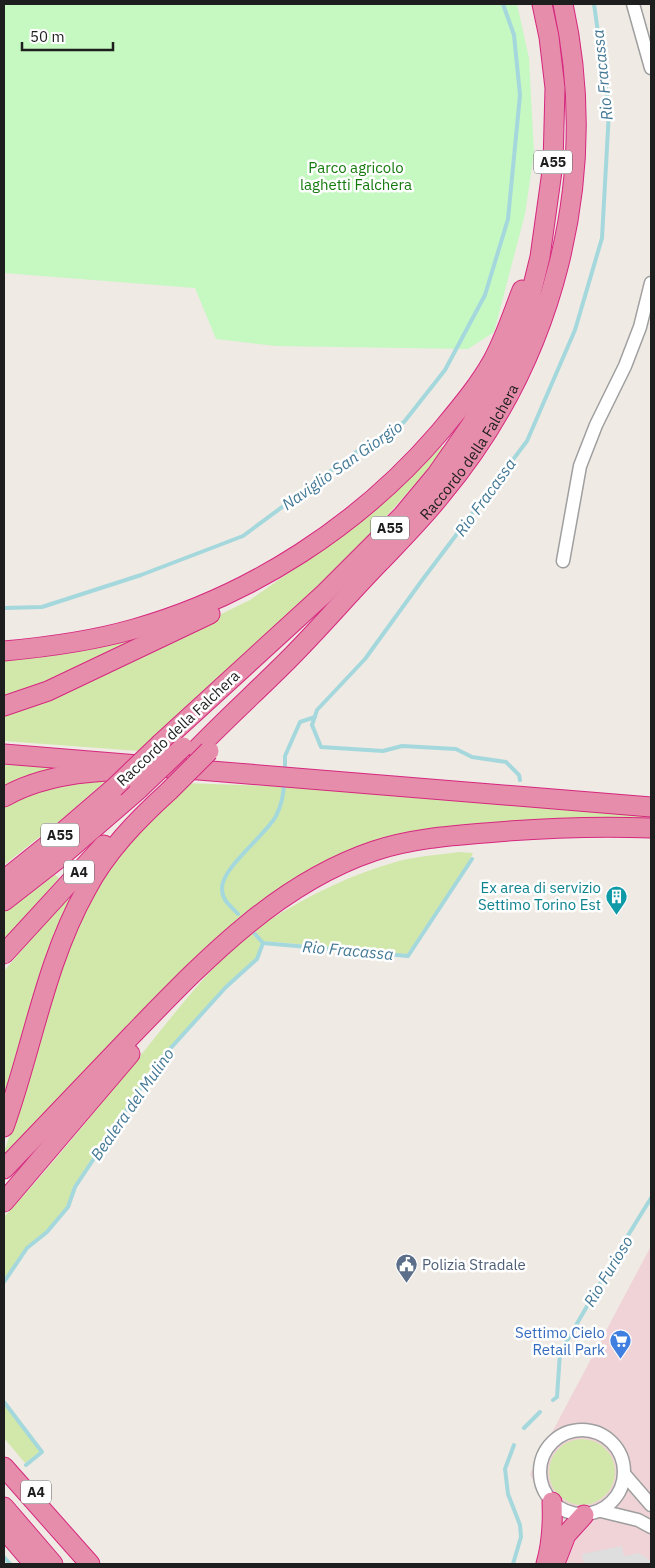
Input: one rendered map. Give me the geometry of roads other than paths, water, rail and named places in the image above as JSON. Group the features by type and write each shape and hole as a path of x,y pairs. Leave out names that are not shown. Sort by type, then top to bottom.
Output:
{"highway":[{"name":"Raccordo della Falchera","path":"4,880 114,788 366,553 402,516 437,474 471,425 490,394 522,330 540,257 553,164 555,127 555,88 549,37 542,4"},
{"name":"Raccordo della Falchera","path":"224,721 306,642 442,494 483,438 517,378 533,344 550,295 562,254 570,214 575,172 576,127 572,60 563,4"},
{"path":"4,706 48,691 222,608 354,515 408,468 477,386 493,359 523,288 540,257"},
{"path":"4,651 65,644 161,621 223,596 259,578 297,554"},
{"name":"A4","path":"4,954 154,790 224,721"},
{"path":"4,754 651,807"},
{"path":"4,797 30,785 72,774 117,771 245,773"},
{"name":"Raccordo della Falchera","path":"4,901 58,858 154,790"},
{"path":"4,1127 56,956 76,908 86,888 118,843 145,813 154,790"},
{"path":"4,1168 172,993 224,943 267,908 327,872 374,851 410,842 450,836 566,827 651,828"},
{"path":"4,1202 138,1044 172,993"},
{"name":"A4","path":"4,1455 39,1496 62,1533"},
{"name":"A4","path":"4,1468 90,1564"},
{"path":"546,1564 553,1530 552,1502"},
{"name":"A4","path":"4,1507 53,1564"},
{"path":"555,1564 566,1535 592,1513"},
{"path":"4,1529 34,1564"}],"street":[{"path":"633,4 651,68"},
{"path":"563,561 580,466 596,425 625,366 640,327 651,283"},
{"path":"592,1513 613,1502 621,1490 625,1475 624,1462 619,1451 611,1441 600,1434 588,1430 576,1430 566,1433 550,1444 544,1452 540,1465 540,1479 544,1492 562,1510 575,1515 592,1513 638,1520 651,1527"},
{"path":"625,1475 651,1505"}],"waterway":[{"name":"Naviglio San Giorgio","path":"4,608 42,607 141,575 243,536 355,453 404,422 445,370 485,295 508,219 520,95 514,35 503,4"},
{"name":"Rio Fracassa","path":"520,780 519,775 506,762 472,757 456,749 402,746 383,751 321,747 312,725 317,710 365,659 527,441 575,330 602,238 609,111 594,4"},
{"name":"Bealera del Mulino","path":"285,766 285,756 300,722 315,717"},
{"name":"Bealera del Mulino","path":"238,914 227,903 222,893 224,881 228,872 276,816 282,799 284,782"},
{"name":"Rio Fracassa","path":"263,943 408,956 472,859"},
{"name":"Bealera del Mulino","path":"4,1282 27,1248 47,1232 68,1207 75,1187 159,1061 226,987 257,959 263,943 255,934"},
{"name":"Rio Furioso","path":"553,1400 557,1397 560,1353 651,1198"},
{"name":"Bealera del Mulino","path":"4,1402 42,1452 26,1465"},
{"name":"Rio Furioso","path":"524,1428 540,1412"},
{"name":"Rio Furioso","path":"513,1564 521,1537 520,1525 508,1494 505,1469 514,1445"},
{"name":"Bealera del Mulino","path":"4,1557 10,1564"}],"place":[{"name":"Ex area di servizio Settimo Torino Est","path":"617,915"},
{"name":"Polizia Stradale","path":"406,1283"},
{"name":"Settimo Cielo Retail Park","path":"621,1360"}],"park label":[{"name":"Parco agricolo laghetti Falchera","path":"356,176"}]}
